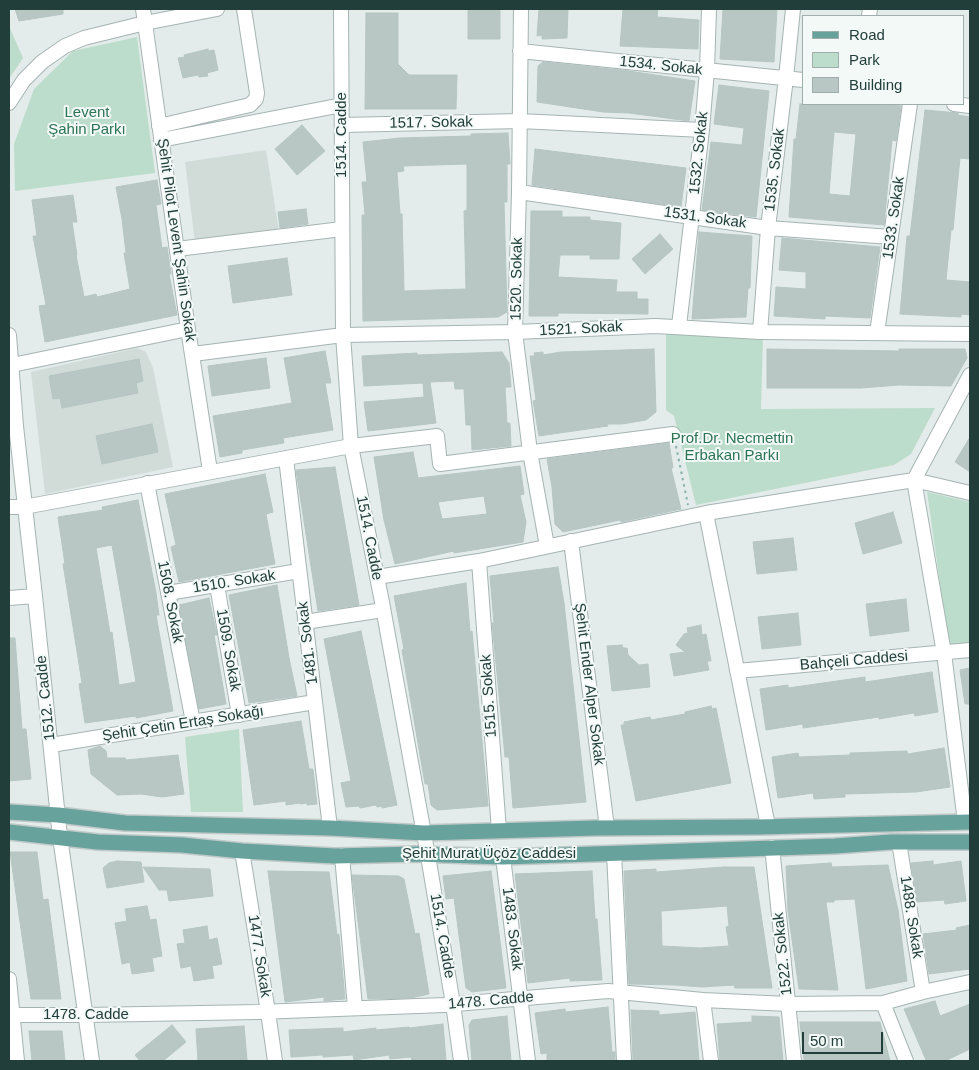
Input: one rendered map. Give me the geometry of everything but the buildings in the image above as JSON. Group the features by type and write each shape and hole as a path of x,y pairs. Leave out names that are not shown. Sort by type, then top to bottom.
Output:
{"main road":[{"name":"Şehit Murat Üçöz Caddesi","path":"9,812 58,815 125,823 330,828 424,833 968,822"},
{"name":"Şehit Murat Üçöz Caddesi","path":"9,832 98,842 182,845 242,851 342,855 417,854 428,856 503,857 835,846 899,842 970,842"}],"street":[{"path":"9,103 24,80 42,62 65,46 144,16 217,9"},
{"path":"160,133 250,105 256,99 257,93 244,9"},
{"name":"1514. Cadde","path":"341,9 343,335 351,446 424,833 461,1061"},
{"name":"1520. Sokak","path":"521,9 515,332 530,452 547,546"},
{"name":"1532. Sokak","path":"678,326 702,130 710,9"},
{"name":"1535. Sokak","path":"760,332 768,228 786,78 792,9"},
{"name":"Şehit Pilot Levent Şahin Sokak","path":"144,16 188,330 210,471"},
{"name":"1534. Sokak","path":"520,51 802,80"},
{"path":"160,133 342,105"},
{"name":"1533. Sokak","path":"877,333 910,105"},
{"name":"1517. Sokak","path":"342,125 520,120 702,130"},
{"name":"1531. Sokak","path":"519,192 768,228 891,237"},
{"path":"177,249 342,229"},
{"name":"1521. Sokak","path":"193,354 343,335 515,332 678,326 760,332 970,334"},
{"path":"12,365 188,330"},
{"name":"1512. Cadde","path":"9,334 12,365 12,426 35,596 60,837 92,1061"},
{"path":"968,822 944,653 914,480 970,375"},
{"path":"9,507 24,506 351,446 437,436 440,464 673,434"},
{"name":"1481. Sokak","path":"286,458 330,828"},
{"path":"377,577 479,561 706,513 914,480 970,493"},
{"name":"1508. Sokak","path":"147,483 193,722"},
{"path":"706,513 768,826"},
{"name":"Şehit Ender Alper Sokak","path":"570,542 607,828"},
{"name":"1515. Sokak","path":"479,561 499,831"},
{"name":"1510. Sokak","path":"168,593 299,571"},
{"name":"1509. Sokak","path":"217,585 239,714"},
{"path":"9,598 35,596"},
{"path":"306,622 383,610"},
{"name":"Bahçeli Caddesi","path":"737,671 970,650"},
{"name":"Şehit Çetin Ertaş Sokağı","path":"50,745 315,702"},
{"name":"1488. Sokak","path":"899,842 923,992"},
{"name":"1522. Sokak","path":"772,847 794,1061"},
{"name":"1477. Sokak","path":"242,851 274,1061"},
{"path":"614,853 624,1061"},
{"path":"342,855 355,1008"},
{"name":"1483. Sokak","path":"503,857 528,1061"},
{"path":"9,979 10,1015 17,1061"},
{"name":"1478. Cadde","path":"10,1015 268,1012 453,1004 608,991 703,1000 788,1004 884,1003 970,982"},
{"path":"703,1000 711,1061"},
{"path":"884,1003 906,1061"}],"path":[{"path":"673,434 690,516"}],"shaded area":[{"path":"266,150 279,231 195,243 185,162"},
{"path":"137,348 146,352 153,368 173,467 45,494 31,372"}],"green space":[{"path":"9,26 23,58 9,79"},
{"name":"Levent Şahin Parkı","path":"137,37 155,173 15,191 14,144 34,89 73,51"},
{"name":"Prof.Dr. Necmettin Erbakan Parkı","path":"666,334 763,336 761,409 935,408 911,454 894,465 696,505 674,416 666,410"},
{"path":"927,492 970,502 970,644 949,646"},
{"path":"239,729 243,812 191,812 185,737"}]}
